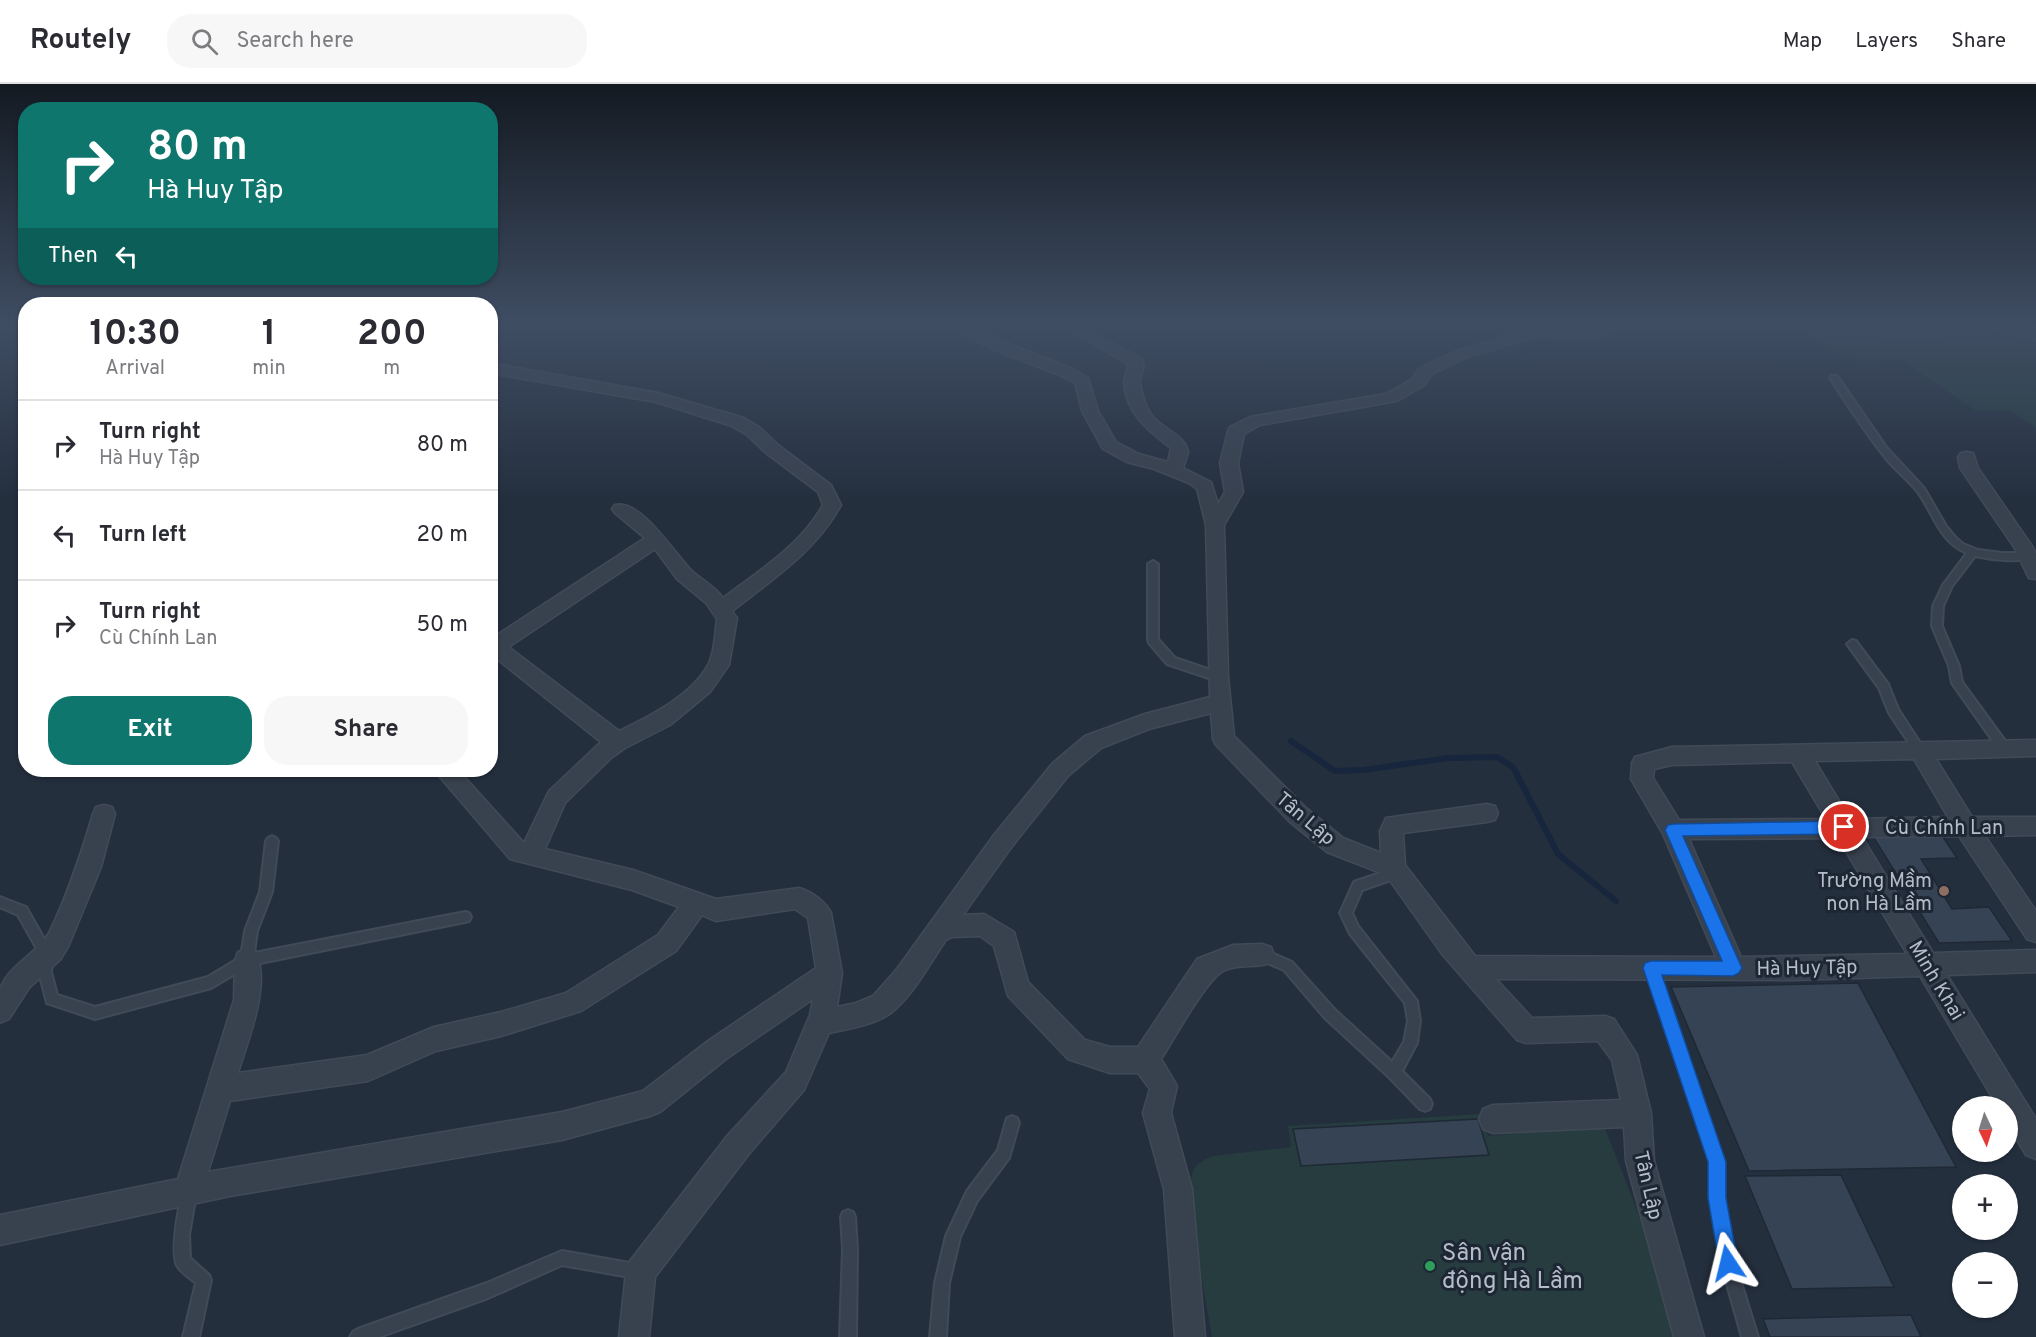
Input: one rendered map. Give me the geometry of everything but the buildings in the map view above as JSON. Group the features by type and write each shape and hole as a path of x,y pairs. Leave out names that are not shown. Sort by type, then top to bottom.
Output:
{"street":[{"path":"577,383 658,398 738,422 753,431 772,449 825,489 832,505 829,514 802,545 721,609"},
{"name":"Tân Lập","path":"1083,383 1090,411 1109,445 1133,458 1173,470 1205,486 1215,525 1219,703 1224,739 1298,815 1335,845 1396,870 1445,938 1526,1032 1605,1028 1624,1055 1637,1113 1640,1161 1689,1337"},
{"path":"1132,383 1141,413 1151,425 1179,446 1173,470"},
{"path":"1215,525 1234,492 1229,463 1236,432 1256,421 1391,399 1418,383"},
{"path":"1967,457 1969,468 2023,546 2036,573"},
{"path":"530,855 557,797 603,752 617,742 663,719 703,687 719,665 727,618 713,598 684,574 657,539 621,509"},
{"path":"617,742 504,654 500,647 501,642 657,539"},
{"path":"820,1022 858,1015 882,1004 906,977 1002,842 1060,770 1093,742 1145,722 1219,703"},
{"path":"1733,968 1673,830 1642,779 1644,763 1672,756 2036,748"},
{"path":"1919,749 1965,826 2036,931"},
{"name":"Minh Khai","path":"1799,754 2036,1145"},
{"path":"451,777 518,852 633,880 716,910 798,898 819,913 829,973 820,1022 795,1081 738,1145 641,1272 633,1337"},
{"path":"1396,870 1391,831 1394,825 1487,813"},
{"path":"0,1011 20,980 47,956 59,939 89,867 104,814"},
{"name":"Cù Chính Lan","path":"1673,830 2036,826"},
{"path":"220,1089 368,1068 435,1039 501,1024 572,1003 667,943 696,904"},
{"path":"937,932 950,926 984,925 1005,940 1017,988 1077,1050 1110,1060 1144,1060"},
{"path":"1144,1060 1206,967 1221,957 1239,954 1262,955"},
{"path":"189,1191 247,1000 247,960"},
{"name":"Hà Huy Tập","path":"1469,967 1792,969 2036,961"},
{"path":"0,1230 189,1191 562,1126 650,1103 717,1050 829,973"},
{"path":"1144,1060 1164,1086 1157,1113 1178,1189 1190,1337"},
{"path":"1493,1119 1637,1113"}],"lane":[{"path":"1837,383 1865,427 1903,473 1920,488 1936,515 1940,529 1961,547 1997,558 2027,556"},
{"path":"1974,551 1938,606 1937,626 1954,666 1957,683 2004,748"},
{"path":"1153,564 1153,640 1171,661 1218,677"},
{"path":"1852,644 1884,687 1893,710 1919,749"},
{"path":"247,960 251,931 266,892 272,842"},
{"path":"1394,1072 1410,1043 1414,1021 1411,1001 1354,930 1346,913 1358,886 1396,870"},
{"path":"0,902 22,910 47,956 45,972 52,999 94,1012 211,982 247,960 465,917"},
{"path":"1262,955 1288,966 1330,1014 1394,1072 1425,1104"},
{"path":"1651,968 1717,1162 1717,1198 1728,1263 1750,1337"},
{"path":"938,1337 942,1283 953,1236 972,1196 1004,1153 1012,1123"},
{"path":"189,1191 182,1235 183,1262 204,1280 191,1337"},
{"path":"848,1217 850,1249 848,1337"},
{"path":"358,1337 488,1290 562,1258 641,1272"}],"green space":[{"path":"1936,383 2036,383 2036,428 2009,410 1976,411"},
{"name":"Sân vận động Hà Lầm","path":"1480,1114 1488,1136 1604,1126 1687,1337 1212,1337 1193,1223 1191,1181 1197,1165 1213,1156 1291,1147 1288,1126"}],"waterway":[{"path":"1291,741 1335,771 1363,770 1448,758 1497,757 1513,767 1558,854 1616,901"}],"place":[{"name":"Trường Mầm non Hà Lầm","path":"1944,891"},
{"name":"Sân vận động Hà Lầm","path":"1430,1266"}],"route":[{"path":"1728,1263 1717,1198 1717,1162 1651,968 1733,968 1673,830 1844,827"}]}
